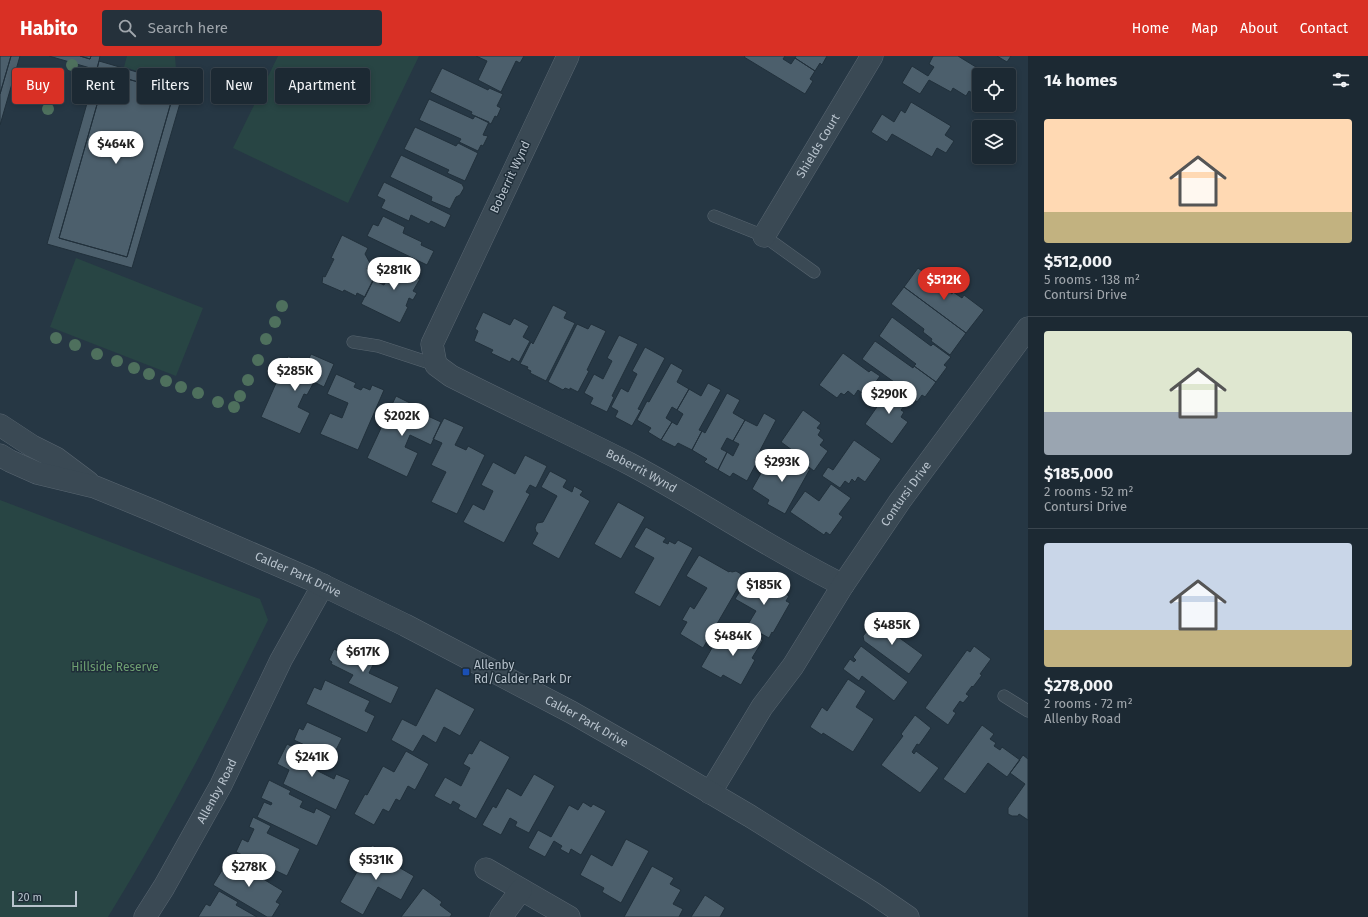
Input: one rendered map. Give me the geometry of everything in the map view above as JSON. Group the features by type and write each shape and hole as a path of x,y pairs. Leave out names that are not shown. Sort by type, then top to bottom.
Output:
{"street":[{"name":"Boberrit Wynd","path":"568,56 432,344 436,365 451,376 630,464 821,574 843,585"},
{"name":"Shields Court","path":"764,236 872,56"},
{"name":"Contursi Drive","path":"716,796 762,707 793,666 843,585 900,501 1028,328"},
{"name":"Calder Park Drive","path":"0,425 32,446 56,458 95,487"},
{"name":"Calder Park Drive","path":"0,455 37,473 95,487 156,512 316,582 405,626 571,712 716,796 873,893 908,917"},
{"name":"Allenby Road","path":"145,917 164,887 221,785 316,582"},
{"path":"486,870 569,917"},
{"path":"501,917 521,890"}],"lane":[{"path":"714,216 764,236 814,272"},
{"name":"Boberrit Wynd","path":"353,342 378,346 436,365"},
{"path":"1004,696 1028,711"}],"green space":[{"path":"127,56 175,56 176,68 137,68 137,71 124,67"},
{"path":"278,56 419,56 348,203 233,148 255,104 267,104 267,78"},
{"path":"76,258 203,308 176,376 50,327"},
{"name":"Hillside Reserve","path":"0,500 260,599 268,620 231,696 192,770 130,881 108,917 0,917"}],"building":[{"path":"0,56 11,56 0,94"},
{"path":"11,56 20,56 17,68 12,68 12,84 0,125 0,94"},
{"path":"49,56 80,56 90,59 91,56 100,56 97,68 90,68"},
{"path":"80,56 91,56 90,59"},
{"path":"476,56 524,56 520,63 516,61 501,92 478,80 487,61"},
{"path":"785,56 783,59 791,64 795,58 815,71 810,79 813,81 805,94 744,57"},
{"path":"796,56 827,56 822,65 820,63 815,71 795,58"},
{"path":"933,56 958,56 978,68 972,68 972,93 969,91 966,96 953,88 951,92 929,80 920,94 902,83 912,66 928,76 934,67 929,64"},
{"path":"997,56 1011,56 1007,62"},
{"path":"99,61 123,68 97,68"},
{"path":"442,68 488,90 489,88 503,94 497,106 501,108 497,117 495,116 491,124 471,114 472,112 430,92"},
{"path":"129,70 137,72 137,82 129,79"},
{"path":"129,79 137,82 137,104 171,104 127,257 59,238 97,104 129,104"},
{"path":"429,99 473,119 475,116 489,122 483,135 488,136 483,146 481,145 478,151 459,142 461,139 419,120"},
{"path":"911,102 951,126 945,135 954,141 946,153 937,148 932,157 892,134 887,142 871,132 882,114 894,122 901,110 905,113"},
{"path":"87,104 97,104 59,238 127,257 171,104 180,104 132,268 47,244"},
{"path":"415,127 456,146 458,143 478,153 465,181 447,173 449,170 404,149"},
{"path":"401,155 462,184 464,188 460,195 456,197 450,209 431,201 432,197 390,177"},
{"path":"384,182 451,215 445,228 431,221 429,224 411,215 409,221 381,208 385,200 377,196"},
{"path":"383,216 405,227 403,233 422,242 421,245 434,251 427,265 367,236 373,224 378,226"},
{"path":"342,235 368,248 365,254 370,263 367,269 377,273 365,297 357,293 356,296 344,290 343,292 322,283 323,276 325,277 334,259 331,258"},
{"path":"398,257 420,268 415,276 420,279 413,291 417,293 413,300 409,298 406,306 408,307 400,323 361,304 373,280 384,285"},
{"path":"918,268 952,294 953,292 962,298 964,295 984,310 966,333 904,287"},
{"path":"904,287 966,333 950,355 931,341 932,339 923,332 924,329 891,304"},
{"path":"553,305 567,312 564,318 575,323 546,381 530,373 531,371 527,369 528,367 520,364 531,342 533,344"},
{"path":"483,312 510,325 514,318 529,326 523,337 530,341 519,362 512,358 510,362 491,353 493,350 474,341 478,331 475,329"},
{"path":"892,317 931,346 933,344 951,357 944,365 947,367 936,382 914,366 916,364 879,336"},
{"path":"577,324 588,329 591,324 606,331 587,370 589,371 578,392 570,388 570,390 565,388 563,390 548,382"},
{"path":"619,335 638,344 612,396 614,397 607,412 590,404 593,398 584,393 594,374 603,379 612,361 607,358"},
{"path":"875,341 913,368 914,366 936,382 925,397 922,395 917,402 899,389 901,387 862,359"},
{"path":"645,347 665,358 638,409 641,410 632,426 615,417 618,411 611,407 621,388 628,392 637,374 632,371"},
{"path":"843,353 869,372 871,370 880,376 866,396 858,390 854,396 848,391 844,395 841,393 837,398 819,385"},
{"path":"311,354 334,364 324,387 314,382 307,395 304,394 298,407 310,413 300,434 261,417 288,356 303,363 301,367 304,369"},
{"path":"671,363 683,370 677,382 689,389 677,410 672,407 666,418 672,422 661,440 648,432 651,428 637,420"},
{"path":"336,374 356,383 354,387 361,390 363,387 370,390 372,385 384,390 358,450 320,434 330,413 342,418 348,403 327,394"},
{"path":"708,383 721,390 699,430 702,431 692,450 678,443 675,447 661,440 672,422 677,425 683,414 677,410 689,389 701,396"},
{"path":"889,383 906,396 902,402 905,405 901,410 904,412 901,417 908,422 892,444 865,424 886,394 883,392"},
{"path":"727,393 740,400 733,413 745,420 733,441 727,438 721,449 727,452 718,470 704,462 707,459 692,450 702,431 705,433"},
{"path":"396,396 410,403 408,407 441,422 431,445 410,435 405,447 418,453 407,477 367,458"},
{"path":"803,410 821,423 817,428 821,430 818,435 824,440 820,445 828,451 814,471 805,464 807,461 781,442"},
{"path":"764,413 776,420 755,460 757,462 747,481 733,473 730,477 718,470 727,452 733,456 739,444 733,441 745,420 757,426"},
{"path":"444,418 464,427 455,445 466,450 468,446 485,455 457,514 431,502 446,472 431,465 442,443 433,439"},
{"path":"854,440 881,459 865,482 858,477 855,482 852,479 849,484 845,481 840,488 822,476 828,467 833,470"},
{"path":"525,455 547,466 536,488 530,485 526,492 530,494 504,543 463,522 473,504 484,510 493,491 481,485 493,462 515,474"},
{"path":"783,455 810,469 785,514 767,504 769,500 752,489 764,468 773,473"},
{"path":"550,471 567,480 563,487 572,492 574,486 583,491 580,495 590,501 559,559 532,544 538,533 536,532 535,528 537,523 543,522 557,496 541,487"},
{"path":"831,484 851,498 839,514 843,517 830,535 826,532 824,535 790,512 805,491 819,501"},
{"path":"618,502 645,517 621,559 594,544"},
{"path":"646,527 666,538 663,542 668,544 669,541 675,544 678,540 693,548 660,607 634,593 654,558 634,547"},
{"path":"699,555 729,572 736,571 741,574 741,578 743,579 703,648 680,634 687,622 682,620 690,606 694,609 707,588 686,576"},
{"path":"748,578 767,588 769,585 789,596 786,601 790,603 769,638 747,626 756,611 735,599"},
{"path":"877,616 893,627 890,631 923,655 909,674 864,641 863,636 867,631 872,630 874,627 871,625"},
{"path":"742,628 763,640 752,658 755,660 741,685 723,675 721,678 701,667 716,641 730,648"},
{"path":"342,643 376,659 369,673 399,687 391,704 348,683 353,675 331,664 332,662 329,660 334,649 338,651"},
{"path":"861,646 908,682 894,701 862,676 859,681 843,669 850,659 854,662 856,660 853,657"},
{"path":"974,646 991,659 980,674 982,675 966,694 969,696 963,703 960,701 953,711 956,713 948,725 925,708 967,650 970,652"},
{"path":"848,679 866,691 856,707 874,719 853,752 823,733 822,735 810,727 822,707 827,711"},
{"path":"325,680 370,701 365,711 375,716 367,733 306,704 314,687 321,690"},
{"path":"436,688 475,709 460,736 444,727 436,743 423,735 413,752 391,740 402,719 416,726"},
{"path":"915,715 931,728 912,752 914,754 916,751 939,768 920,793 881,765 903,736 901,734"},
{"path":"307,722 342,738 332,758 294,740 299,728 303,730"},
{"path":"982,725 994,734 990,739 996,743 994,746 1000,750 1002,747 1020,760 1007,777 988,763 965,794 943,779"},
{"path":"480,740 510,757 476,819 458,809 460,805 453,801 451,805 434,796 445,777 461,786 470,768 463,764 469,753 472,754"},
{"path":"287,744 309,755 307,758 321,765 318,771 334,779 336,774 350,780 336,810 283,784 289,770 277,764"},
{"path":"406,751 429,764 415,790 408,786 400,801 396,799 389,812 383,809 374,825 354,814 365,794 367,795 383,766 394,772"},
{"path":"1023,755 1028,759 1028,820 1019,814 1018,816 1012,816 1008,814 1008,808 1025,784 1010,773"},
{"path":"534,774 555,786 529,833 515,826 517,822 510,818 501,835 482,825 493,806 496,808 507,788 521,796"},
{"path":"269,780 291,791 289,794 303,801 300,807 314,813 316,808 331,816 317,846 257,817 264,802 271,805 272,803 261,798"},
{"path":"583,802 591,807 593,804 606,811 581,855 571,849 569,854 560,849 562,846 554,841 545,857 528,848 538,830 551,837 569,805 578,810"},
{"path":"253,817 271,826 267,833 300,849 287,876 236,852 242,839 248,842 254,829 249,827"},
{"path":"626,839 649,851 621,903 602,892 604,888 580,875 591,854 612,866"},
{"path":"372,845 391,856 388,861 414,876 401,900 378,887 363,915 340,902"},
{"path":"236,856 258,869 255,874 283,891 276,902 280,904 272,917 267,917 213,885 224,867 228,870"},
{"path":"652,866 674,878 670,884 681,890 673,904 683,909 679,917 624,917"},
{"path":"423,888 442,902 440,905 452,914 450,917 401,917"},
{"path":"219,891 238,902 236,905 257,917 198,917 206,904 210,906"},
{"path":"705,895 725,908 720,917 691,917"}],"place":[{"name":"Allenby Rd/Calder Park Dr","path":"466,672"}]}
